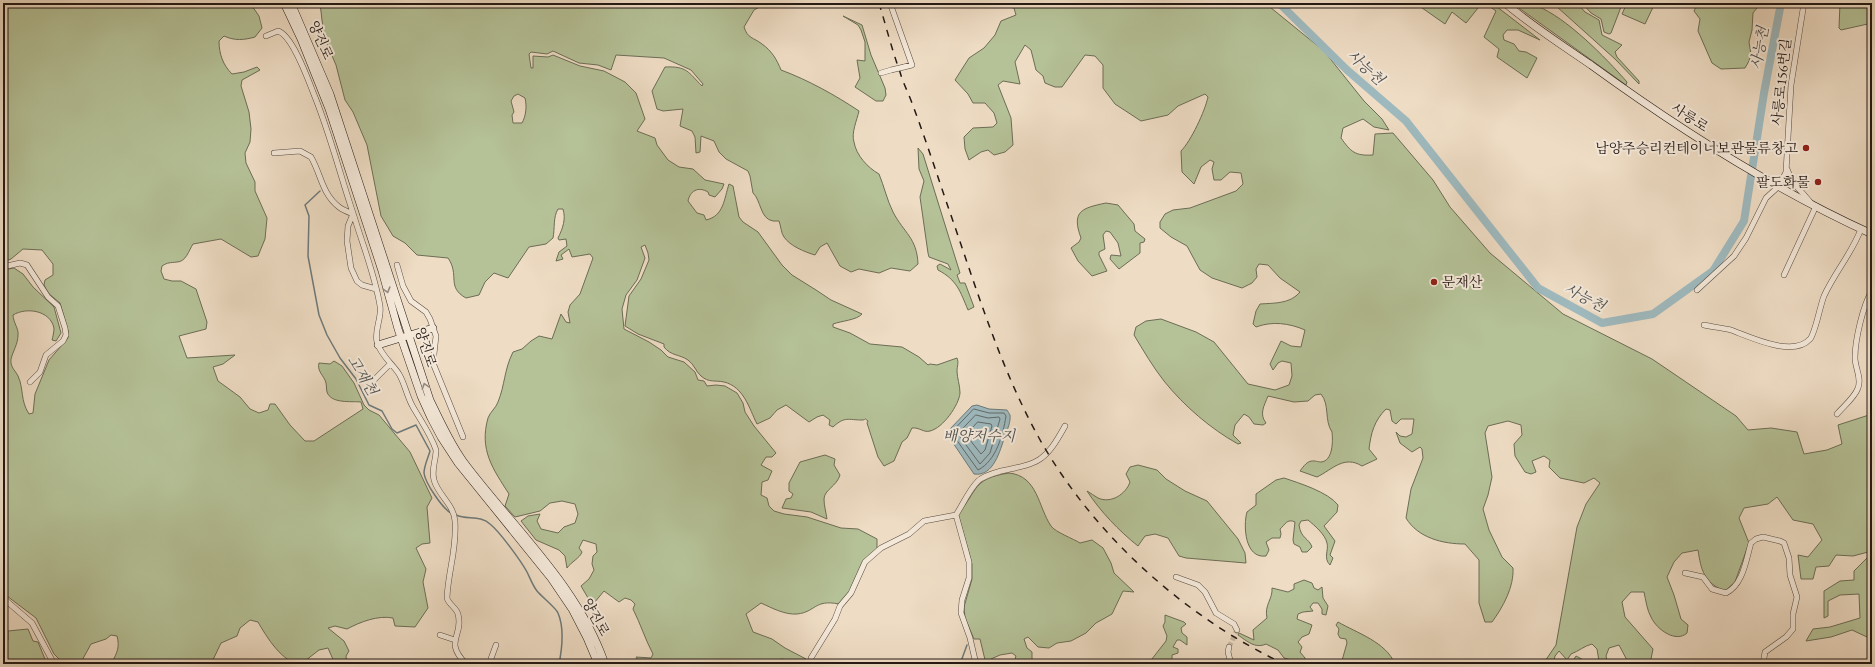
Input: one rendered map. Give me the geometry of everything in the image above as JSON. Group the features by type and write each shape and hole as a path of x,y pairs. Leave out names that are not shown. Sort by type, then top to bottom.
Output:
{"main road":[{"name":"양진로","path":"284,3 301,39 329,109 382,271 401,338 421,396 441,438 458,463 551,578 572,608 598,664"},
{"name":"양진로","path":"290,3 330,94 430,400 444,430 462,460 562,585 589,628 605,664"},
{"name":"사릉로","path":"1504,3 1648,105 1740,164 1815,206 1872,234"},
{"path":"378,345 433,328"}],"street":[{"path":"881,73 912,65 890,3"},
{"name":"사릉로156번길","path":"1697,290 1734,256 1746,238 1766,198 1779,186 1787,169 1791,85 1804,3"},
{"path":"266,36 278,31 282,32 297,56 318,103 370,264 380,307 376,337 378,345 390,364 401,377 412,406 437,452 433,466 434,479 454,515 455,552 447,598 458,616 455,640 456,651 466,664"},
{"path":"274,153 300,151 309,155 313,160 322,185 328,195 339,207 353,214"},
{"path":"1784,275 1815,206 1792,181 1787,169"},
{"path":"353,214 348,226 347,240 351,268 357,281 362,285 376,289"},
{"path":"1704,325 1729,330 1777,346 1793,347 1806,342 1814,332 1824,297 1836,273 1857,242 1861,229"},
{"path":"3,267 20,263 27,265 48,297 58,306 65,328 66,335 63,341 46,355 40,372 30,382"},
{"path":"397,265 403,286 411,301 426,312 433,328 436,342 433,363 463,437"},
{"path":"1837,414 1858,389 1859,380 1856,366 1856,350 1866,302 1872,290"},
{"path":"370,384 390,364"},
{"path":"811,664 810,658 835,619 840,606 852,593 865,562 881,548 909,534 924,521 956,515 978,480 995,473 1026,466 1040,460 1052,448 1065,426"},
{"path":"956,515 969,562 969,578 962,600 961,613 970,638 976,664"},
{"path":"1685,573 1703,576 1712,589 1726,593 1733,590 1740,578 1752,543 1756,539 1763,537 1784,543 1789,558 1790,575 1797,597 1793,614 1793,629 1786,637 1766,652 1763,664"},
{"path":"1176,577 1198,585 1205,592 1216,613 1234,624 1237,630"},
{"path":"3,598 32,623 54,664"},
{"path":"440,634 455,640"},
{"path":"489,664 496,645"},
{"path":"1229,647 1228,652 1231,664"}],"green space":[{"path":"3,3 250,3 259,16 262,28 255,37 240,40 224,36 219,41 222,59 232,74 244,72 257,67 260,70 242,80 241,86 249,112 251,129 250,142 245,153 246,163 255,182 255,191 267,218 265,239 258,256 251,257 221,239 193,244 183,260 162,266 161,271 164,279 181,281 196,289 207,322 206,329 179,336 187,358 235,355 223,364 213,367 218,381 240,397 250,409 259,413 268,410 270,404 275,404 290,425 305,441 314,441 363,409 361,402 342,401 329,396 326,382 319,370 319,363 330,364 334,361 342,366 354,383 364,405 369,410 379,415 410,452 432,498 427,507 430,543 422,544 416,548 426,569 423,582 428,608 415,627 395,626 393,618 381,617 347,629 335,626 328,628 344,641 349,651 346,656 347,664 335,664 328,648 319,650 301,664 294,663 276,648 258,622 250,620 240,628 237,636 221,643 211,664 113,664 112,662 117,653 118,643 117,636 111,635 106,639 91,644 80,664 64,664 54,654 36,618 3,593 3,270 14,268 23,274 33,287 54,307 61,333 56,341 52,340 54,328 52,322 43,314 24,311 13,315 18,330 18,338 11,359 11,364 20,381 24,404 29,414 33,413 35,394 49,360 68,338 68,331 60,303 48,293 44,285 45,280 53,275 53,264 42,250 23,249 11,259 3,262"},
{"path":"320,3 767,3 754,10 744,27 747,34 769,50 776,59 781,70 821,88 859,111 853,135 855,147 863,161 879,174 893,212 913,242 918,264 910,271 891,268 879,273 859,269 851,272 840,266 827,243 820,247 815,255 790,243 782,234 779,221 769,220 763,213 756,196 753,193 748,171 726,159 719,152 714,141 701,136 700,152 696,153 695,137 692,131 680,126 683,109 663,111 657,109 652,91 665,67 683,69 702,86 703,84 691,70 664,58 616,55 611,70 598,65 579,63 553,51 547,54 531,52 529,54 531,68 533,68 533,56 548,57 553,55 580,66 604,71 625,82 636,93 645,119 637,131 655,138 657,145 668,160 679,167 693,169 705,180 724,184 722,189 715,197 709,195 708,192 701,189 693,192 688,201 697,213 704,215 706,220 716,215 720,211 729,184 733,186 739,217 743,222 758,232 782,265 792,275 831,300 862,314 853,319 833,324 833,327 850,333 870,344 902,347 919,357 928,365 937,365 957,358 957,374 960,393 957,404 950,415 935,429 930,431 912,428 907,438 902,442 894,461 884,466 878,457 867,423 868,421 865,419 844,420 833,427 829,425 830,420 823,415 809,422 786,405 777,410 770,418 757,424 745,399 736,388 724,382 704,378 690,362 685,358 669,352 664,347 664,344 638,334 625,326 629,296 641,279 649,260 645,245 641,247 645,258 637,280 626,295 622,309 624,329 649,342 668,357 684,362 695,372 698,380 704,381 707,386 725,386 737,393 743,403 745,412 754,426 776,453 772,457 766,457 761,465 772,471 768,480 762,482 761,495 767,498 769,506 774,511 807,517 841,528 858,529 877,539 877,549 862,563 851,588 852,590 839,604 820,604 803,613 792,614 779,611 761,603 746,614 753,632 772,639 806,659 808,664 782,659 778,660 778,664 640,664 636,657 651,658 653,654 633,609 635,604 631,600 625,598 619,602 604,591 594,603 591,603 581,586 589,579 594,570 592,564 593,556 597,552 596,544 583,540 579,548 582,552 581,554 567,568 565,556 559,550 536,540 521,521 528,516 540,514 537,521 541,529 558,533 564,527 575,523 578,514 575,504 562,501 550,503 540,511 515,517 505,506 509,494 493,467 486,450 485,440 488,418 498,402 513,352 522,349 539,336 552,339 561,314 566,322 570,323 568,312 570,305 580,294 593,258 590,254 572,257 569,249 561,255 563,259 556,261 559,252 567,246 566,239 559,240 558,238 563,227 564,216 563,209 558,209 556,212 553,238 546,244 529,247 508,278 494,273 485,282 479,295 466,298 460,294 456,290 453,270 448,258 417,255 405,243 393,236 381,216 367,145 353,112 345,100 336,65 324,37","holes":["518,94 525,98 526,111 522,123 513,123 512,115 514,112 511,101 514,96"]},
{"path":"992,3 1265,3 1324,51 1364,101 1382,119 1389,130 1374,127 1363,119 1343,128 1341,138 1348,147 1358,154 1373,155 1375,134 1393,133 1433,180 1450,207 1490,253 1563,314 1652,359 1736,416 1748,430 1771,428 1797,432 1804,454 1827,450 1842,444 1838,425 1872,414 1872,551 1853,556 1836,555 1829,566 1816,567 1813,579 1801,579 1798,555 1808,557 1822,540 1813,524 1793,520 1777,497 1768,504 1744,508 1739,518 1749,543 1735,582 1725,591 1718,588 1708,580 1702,570 1698,550 1682,553 1674,562 1667,577 1681,619 1688,625 1687,633 1678,637 1667,634 1662,630 1654,622 1650,614 1644,592 1631,592 1622,602 1625,617 1653,649 1650,664 1629,664 1619,645 1609,648 1606,656 1608,664 1591,664 1599,661 1597,649 1592,644 1571,654 1567,660 1559,651 1555,656 1553,664 1543,664 1556,645 1577,527 1586,504 1600,483 1594,478 1584,483 1560,478 1549,467 1550,460 1544,456 1532,461 1536,472 1531,474 1525,472 1515,456 1514,444 1522,435 1521,425 1508,421 1488,426 1485,433 1492,477 1483,509 1489,530 1502,557 1513,568 1513,575 1510,589 1500,610 1492,622 1485,622 1479,603 1479,560 1465,544 1448,543 1424,535 1411,525 1406,518 1411,489 1423,458 1422,449 1420,447 1412,452 1400,443 1396,432 1400,436 1406,437 1412,434 1414,419 1401,419 1396,424 1392,421 1390,410 1386,409 1376,423 1372,432 1370,443 1369,449 1377,459 1362,466 1350,462 1339,464 1317,477 1300,471 1310,461 1325,461 1330,454 1332,432 1328,423 1324,398 1321,394 1315,395 1308,401 1294,402 1268,396 1263,413 1266,423 1263,425 1254,424 1249,417 1244,414 1235,425 1233,435 1241,443 1238,444 1208,424 1180,399 1160,376 1134,335 1136,327 1146,321 1161,319 1196,332 1214,342 1248,384 1275,390 1289,385 1292,376 1291,363 1282,361 1278,363 1273,370 1270,364 1281,341 1291,346 1301,347 1305,330 1293,326 1274,323 1256,327 1253,324 1256,311 1260,304 1287,301 1292,299 1300,292 1280,278 1268,265 1259,264 1256,269 1257,277 1252,283 1242,288 1212,278 1200,270 1187,246 1171,237 1160,228 1160,222 1165,214 1173,210 1190,208 1236,191 1243,184 1241,173 1230,172 1221,180 1214,180 1212,169 1214,162 1210,160 1201,167 1194,184 1182,172 1181,151 1197,126 1208,97 1205,94 1178,106 1168,115 1141,121 1115,104 1103,88 1103,65 1095,56 1085,55 1062,87 1055,87 1045,83 1043,76 1036,70 1031,50 1025,45 1015,62 1020,84 1003,81 998,85 1011,118 1013,145 1005,152 994,155 988,150 981,152 969,160 965,149 964,137 973,128 993,127 997,123 994,113 985,103 973,103 968,94 955,80 969,58 984,48 995,35 1001,21 1016,15 1014,8"},
{"path":"1415,3 1482,3 1466,23 1452,12 1445,24"},
{"path":"1485,3 1492,3 1540,40 1518,30 1507,30 1503,35 1504,40 1514,44 1519,51 1526,52 1537,58 1527,78 1497,57 1499,49 1484,37 1496,11"},
{"path":"1512,3 1537,6 1561,19 1608,61 1627,82 1626,85"},
{"path":"1555,3 1577,3 1585,12 1599,20 1602,35 1622,45 1615,52 1617,57 1639,81 1639,84 1615,59 1556,6"},
{"path":"1582,3 1620,4 1621,7 1611,33 1609,34 1604,32 1601,19 1591,13"},
{"path":"1627,3 1655,3 1645,24 1622,14"},
{"path":"1693,3 1761,3 1753,13 1752,30 1749,42 1751,54 1745,68 1721,69 1712,63 1698,31 1700,19 1694,11 1697,5"},
{"path":"1840,3 1872,3 1872,23 1841,30 1839,28"},
{"path":"843,16 862,25 871,55 885,88 886,95 883,101 876,101 855,87 860,78 857,60 865,61 865,42 858,25"},
{"path":"918,148 923,154 960,273 957,275 960,283 965,283 974,307 968,310 954,282 938,270 937,266 940,264 951,270 948,264 929,257 920,197 924,181 919,169"},
{"path":"1106,203 1118,205 1134,224 1135,231 1145,239 1144,242 1140,243 1140,253 1119,269 1110,259 1111,255 1121,256 1118,243 1110,232 1106,231 1103,235 1105,249 1099,252 1099,255 1107,271 1092,276 1078,261 1071,248 1079,242 1081,238 1077,222 1078,216 1081,212 1085,209"},
{"path":"825,455 835,459 834,465 840,475 826,493 824,499 827,519 811,512 782,508 786,499 791,498 793,494 789,491 789,483 800,462"},
{"path":"1138,465 1157,470 1166,479 1185,491 1207,501 1238,539 1245,553 1246,563 1186,558 1179,556 1168,538 1155,534 1145,536 1138,546 1124,534 1110,520 1087,491 1103,500 1117,497 1122,494 1130,482 1126,474 1130,467"},
{"path":"1009,473 1019,475 1032,486 1053,528 1080,543 1092,540 1103,548 1111,563 1114,573 1134,592 1123,591 1112,614 1096,623 1086,633 1071,641 1057,643 1049,648 1038,647 1028,637 1024,639 1027,648 1032,652 1032,659 1039,664 1018,664 1015,659 1016,656 1012,653 1000,655 991,659 990,664 986,664 980,639 974,639 965,618 964,607 972,579 972,564 958,514 982,482 997,475"},
{"path":"1284,478 1320,492 1338,505 1337,512 1324,526 1335,541 1330,555 1333,558 1330,565 1327,560 1326,540 1319,530 1308,520 1301,521 1299,525 1301,533 1312,547 1307,552 1302,552 1300,547 1294,544 1295,522 1292,521 1286,522 1280,529 1280,538 1272,538 1266,542 1269,550 1266,556 1259,556 1250,547 1247,540 1245,525 1247,512 1256,505 1256,494 1276,480"},
{"path":"1872,553 1872,635 1867,637 1852,630 1831,637 1806,641 1813,629 1830,627 1860,618 1859,594 1840,595 1828,601 1828,616 1824,618 1824,591 1840,581 1854,580 1854,571"},
{"path":"1304,580 1312,583 1314,588 1318,590 1322,587 1323,598 1328,606 1326,615 1322,614 1322,609 1318,603 1313,603 1310,607 1313,611 1298,614 1297,619 1312,625 1309,634 1302,637 1298,642 1302,647 1300,652 1305,658 1306,664 1284,658 1278,650 1266,644 1258,646 1248,642 1238,635 1239,633 1254,640 1253,630 1267,618 1266,613 1272,588 1288,592 1294,589 1294,584"},
{"path":"1165,615 1186,624 1181,628 1182,633 1187,637 1187,645 1180,640 1177,640 1173,647 1178,649 1178,653 1172,655 1172,664 1148,664 1166,641 1167,636 1163,626 1165,622"},
{"path":"1338,622 1378,644 1391,656 1395,664 1341,664 1347,643 1346,639 1340,638 1338,634 1339,629 1336,625"},
{"path":"28,629 33,641 38,642 47,664 3,664 3,640 8,640 8,631"},
{"path":"1576,656 1591,664 1571,664"}],"water":[{"name":"배양저수지","path":"977,405 989,409 1007,410 1010,415 1008,429 998,455 991,467 981,474 974,474 949,437 949,430 972,406"}],"waterway":[{"name":"사능천","path":"1279,3 1347,70 1406,121 1538,288 1602,323 1653,314 1713,271 1744,221 1764,93 1781,3"},
{"name":"고재천","path":"320,191 305,205 309,216 308,256 319,315 327,335 340,358 356,379 369,405 382,411 392,429 397,433 416,425 430,451 424,473 425,477 439,501 451,513"},
{"name":"고재천","path":"456,515 486,521 490,524 505,540 520,561 537,591 557,611 562,631 562,645 559,664"},
{"path":"960,664 967,645"}],"tunnel":[{"path":"1229,647 1237,630"}],"railway":[{"path":"879,3 901,76 923,133 1002,360 1026,413 1061,474 1086,508 1114,540 1145,570 1177,597 1211,622 1247,645 1284,664"},
{"path":"1841,664 1872,658"}],"place":[{"name":"남양주승리컨테이너보관물류창고","path":"1806,148"},
{"name":"팔도화물","path":"1818,182"},
{"name":"문재산","path":"1434,282"}]}
